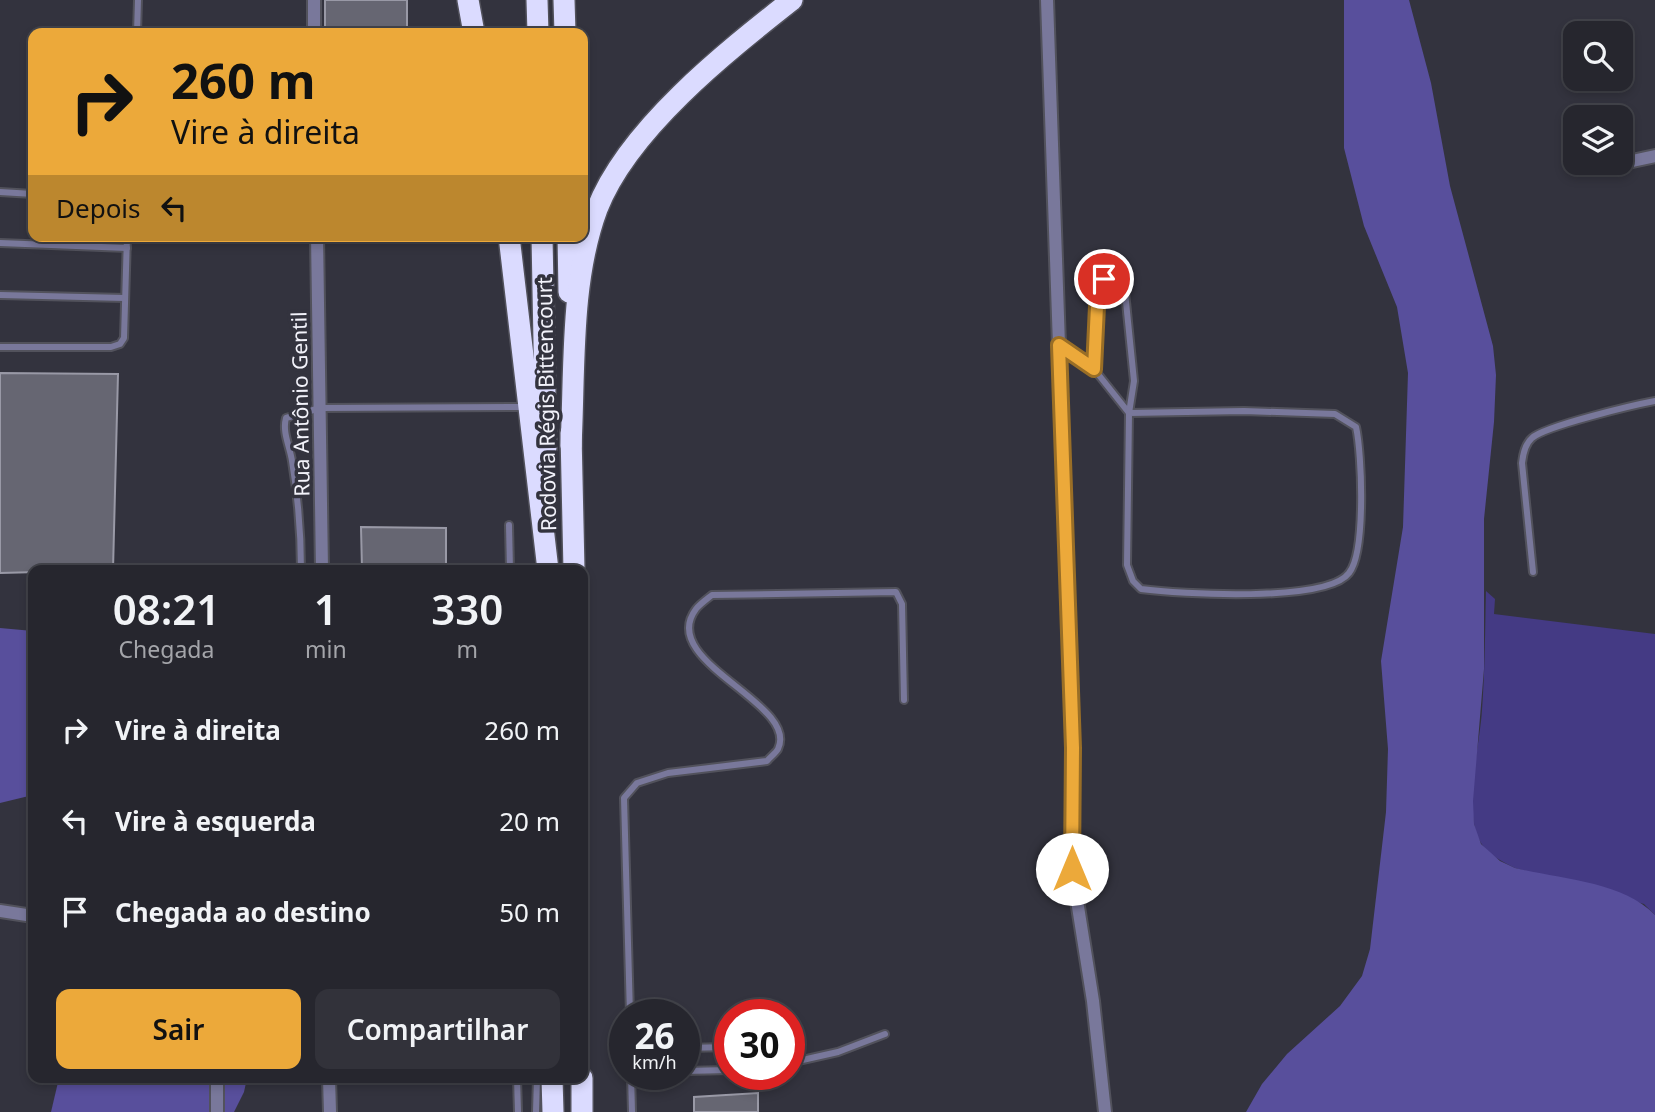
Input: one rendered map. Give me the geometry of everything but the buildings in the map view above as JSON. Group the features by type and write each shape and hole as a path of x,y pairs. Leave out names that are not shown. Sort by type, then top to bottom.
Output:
{"highway":[{"path":"468,0 473,28"},
{"path":"537,0 538,28"},
{"path":"564,0 565,28"},
{"path":"571,446 580,279 598,207 635,143 708,69 786,3"},
{"path":"510,242 547,565"},
{"name":"Rodovia Régis Bittencourt","path":"542,242 548,565"},
{"name":"Rodovia Régis Bittencourt","path":"568,242 574,565"},
{"path":"552,1083 553,1112"},
{"path":"582,1083 582,1112"}],"street":[{"path":"314,0 314,28"},
{"path":"1047,0 1073,748 1072,869 1093,1001 1105,1112"},
{"path":"1633,161 1655,156"},
{"name":"Rua Antônio Gentil","path":"317,242 322,565"},
{"path":"0,911 28,915"},
{"path":"217,1083 217,1112"},
{"path":"329,1083 330,1112"}],"lane":[{"path":"137,28 138,0"},
{"path":"0,192 28,194"},
{"path":"0,347 111,347 120,344 124,338 127,242"},
{"path":"0,243 127,248"},
{"path":"1094,369 1098,285 1104,279 1115,278 1124,282 1134,381 1129,413 1127,565 1133,581 1141,589 1282,594 1327,585 1348,576 1358,558 1361,449 1356,427 1335,414 1244,411 1129,413"},
{"path":"0,295 125,298"},
{"path":"1059,345 1094,369 1129,413"},
{"path":"1533,572 1522,463 1524,448 1533,436 1577,421 1655,401"},
{"path":"301,565 292,458 284,426 286,418 320,408 529,407"},
{"path":"509,525 510,565"},
{"path":"630,999 624,798 637,783 667,773 767,761 778,748 780,735 769,714 717,672 693,643 689,629 695,610 712,595 895,592 902,604 904,699"},
{"path":"805,1059 838,1052 885,1034"},
{"path":"517,1083 518,1112"},
{"path":"536,1112 537,1083"},
{"path":"631,1090 632,1112"}],"shaded area":[{"path":"1344,0 1409,0 1431,83 1450,186 1493,346 1496,375 1484,519 1484,669 1473,801 1474,824 1481,844 1500,861 1515,868 1608,888 1641,904 1655,915 1655,1112 1246,1112 1262,1084 1287,1054 1340,1006 1362,976 1370,949 1386,812 1388,749 1381,661 1403,527 1408,373 1397,307 1364,226 1344,148"},
{"path":"1486,591 1495,599 1494,614 1655,634 1655,915 1644,904 1515,868 1492,855 1481,843 1476,830 1472,797 1481,725"},
{"path":"0,628 28,631 28,796 0,803"},
{"path":"58,1083 246,1083 234,1112 51,1112"}],"route":[{"path":"1072,869 1073,748 1059,345 1094,369 1098,285 1104,279"}]}
